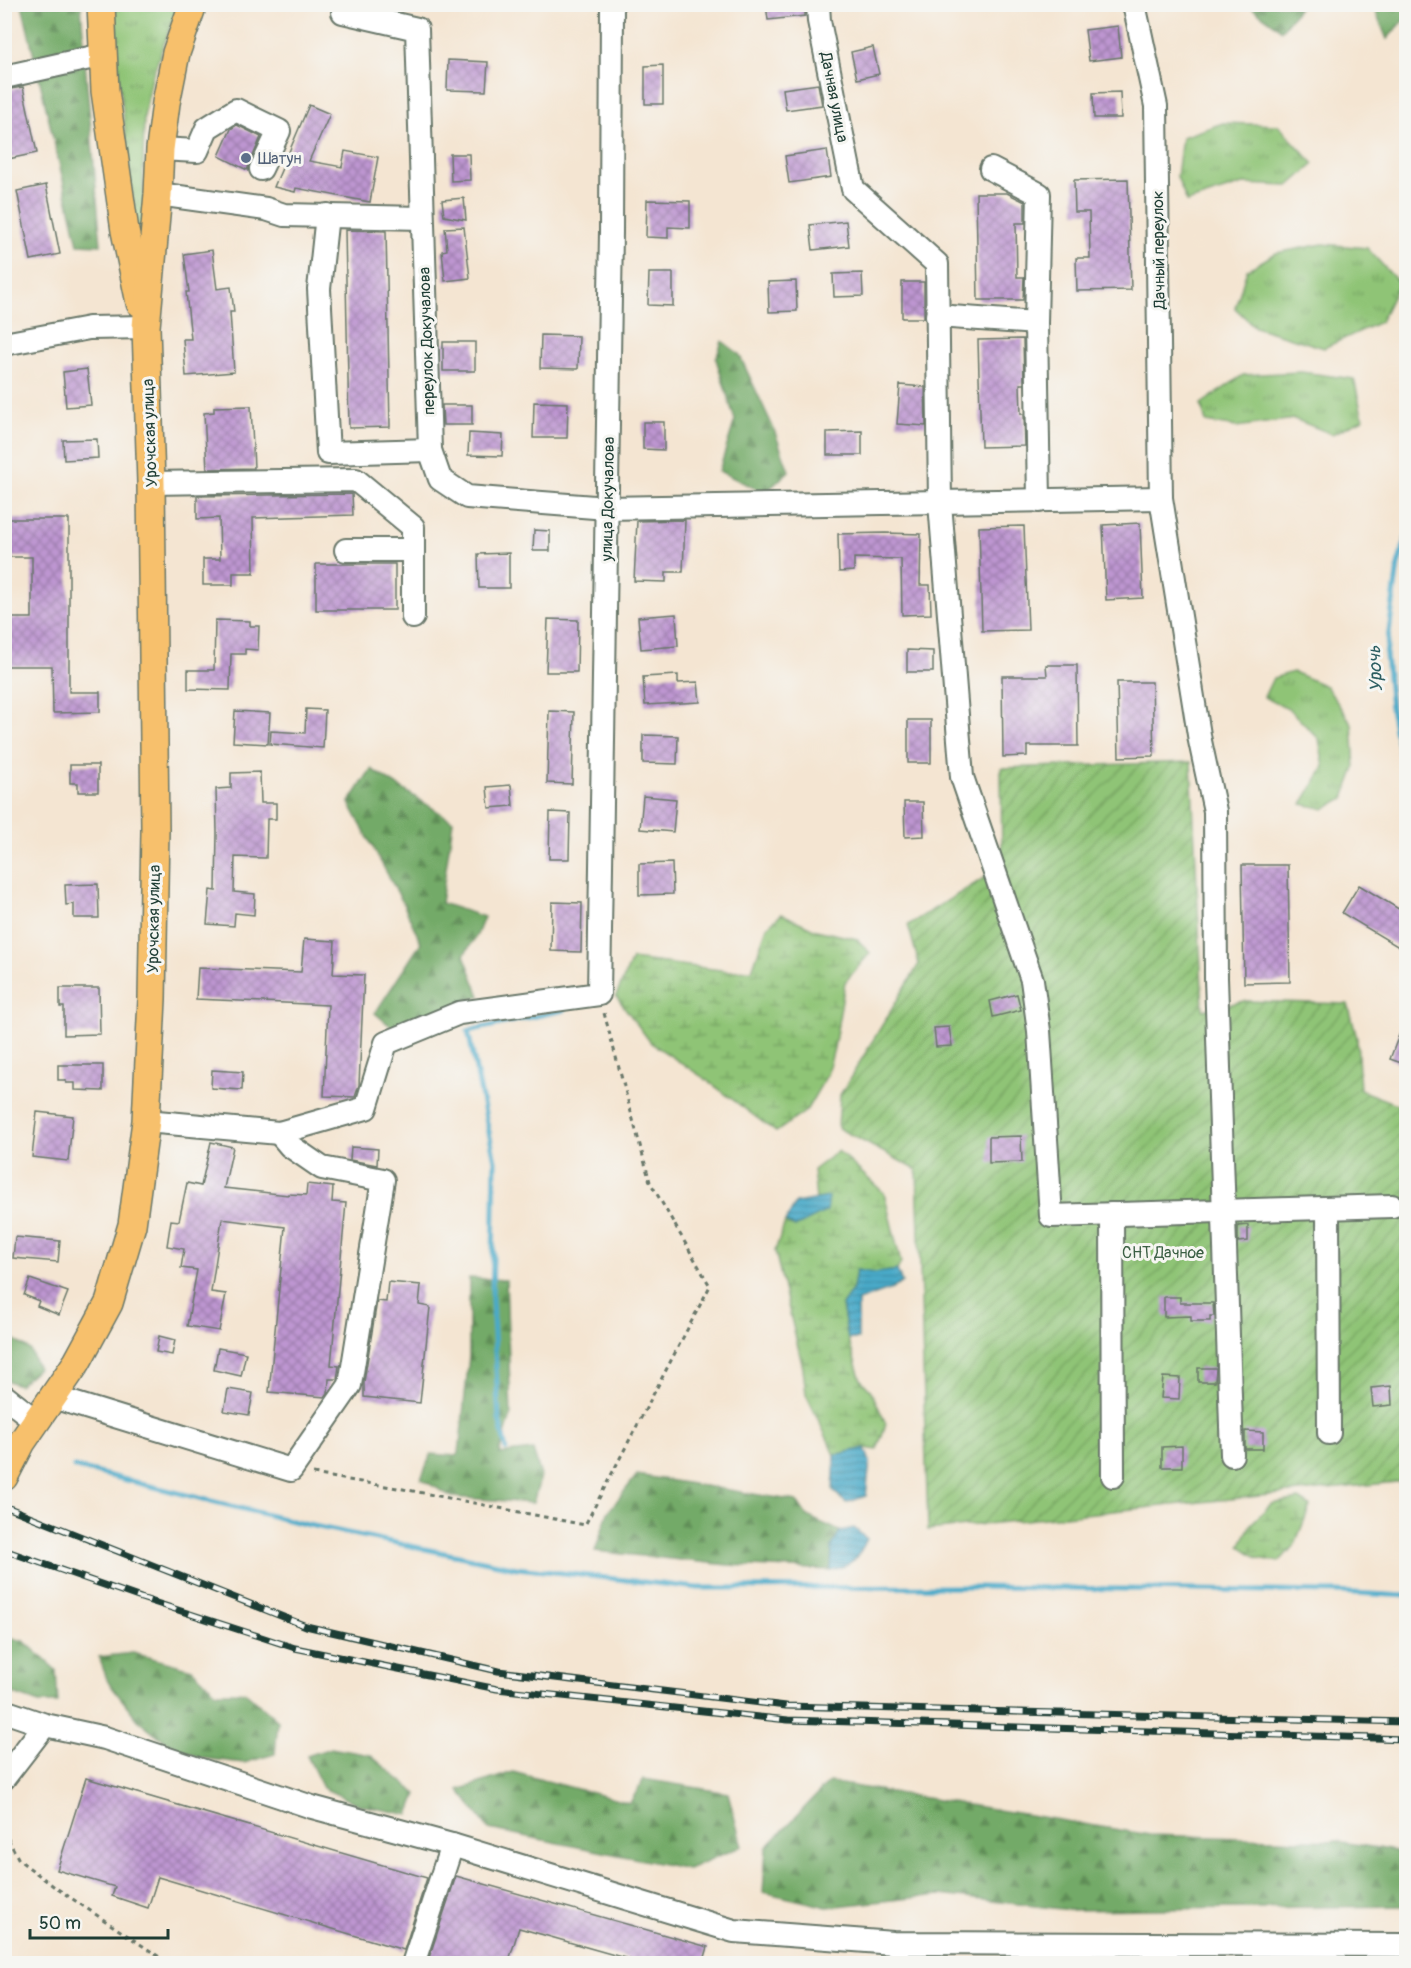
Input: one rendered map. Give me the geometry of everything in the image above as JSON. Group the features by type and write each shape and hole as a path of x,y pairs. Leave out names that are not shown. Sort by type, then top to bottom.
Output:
{"main road":[{"name":"Урочская улица","path":"101,4 105,91 124,231 146,327"},
{"name":"Урочская улица","path":"4,1477 22,1442 77,1362 109,1303 132,1224 146,1121 152,999 155,830 151,483 146,327 160,149 176,53 193,4"}],"street":[{"name":"улица Докучалова","path":"599,994 612,4"},
{"name":"Дачная улица","path":"818,4 819,21 853,189 937,264 937,316"},
{"name":"Дачный переулок","path":"1134,4 1156,106 1161,498 1200,741 1215,811 1216,978 1232,1455"},
{"name":"переулок Докучалова","path":"343,12 417,29 430,450 440,479 466,497 607,508 1161,498"},
{"path":"4,77 103,55"},
{"path":"160,149 197,151 207,128 236,110 279,131 261,169"},
{"path":"991,169 1040,194 1036,323 1039,501"},
{"path":"158,194 266,209 284,215 422,218"},
{"path":"327,215 319,289 328,453 430,450"},
{"path":"1036,323 937,316 940,503 962,777 1032,980 1039,1031 1051,1216 1392,1206"},
{"path":"4,344 89,328 146,327"},
{"path":"151,483 357,480 413,527 413,616"},
{"path":"346,550 412,550"},
{"path":"146,1121 279,1133 366,1108 386,1043 459,1013 599,994"},
{"path":"53,1397 291,1470 350,1385 383,1180 322,1168 290,1146 279,1133"},
{"path":"1328,1208 1329,1432"},
{"path":"1112,1214 1113,1476"},
{"path":"4,1396 36,1421"},
{"path":"4,1710 45,1725 105,1738 312,1807 452,1845 734,1931 1071,1954 1407,1945"},
{"path":"4,1778 45,1725"},
{"path":"413,1964 452,1845"}],"path":[{"path":"291,1470 403,1489 585,1525 710,1287 650,1182 599,994"},
{"path":"4,1831 19,1860 75,1901 170,1964"}],"green space":[{"path":"22,5 81,5 101,245 78,244"},
{"path":"111,5 178,5 152,77 144,117 145,267 142,280"},
{"path":"1248,5 1301,5 1282,30"},
{"path":"1373,5 1406,5 1406,18 1387,39"},
{"path":"1223,123 1278,125 1314,164 1289,186 1243,184 1187,202 1177,177 1182,137"},
{"path":"1323,244 1367,248 1399,283 1380,322 1324,348 1255,327 1235,308 1247,270 1276,253"},
{"path":"722,341 739,354 773,427 789,471 765,493 719,471 735,420 716,359"},
{"path":"1301,372 1354,379 1363,419 1332,434 1294,419 1236,427 1206,422 1201,404 1243,375"},
{"path":"1293,672 1326,686 1352,724 1355,768 1344,798 1325,809 1302,804 1324,767 1319,739 1290,710 1264,697 1273,678"},
{"name":"СНТ Дачное","path":"1191,762 1203,1010 1245,1001 1348,1004 1357,1038 1360,1090 1406,1108 1406,1481 928,1530 917,1170 838,1128 840,1095 919,964 908,925 1002,867 1001,768"},
{"path":"371,769 453,821 441,903 484,917 477,935 464,955 480,996 395,1030 375,1013 421,943 402,901 349,803"},
{"path":"782,914 816,930 857,939 870,953 845,982 827,1075 806,1111 776,1132 701,1076 651,1043 616,996 632,959 729,971 752,970 767,927"},
{"path":"838,1151 884,1193 901,1263 897,1270 876,1274 856,1270 853,1289 842,1305 848,1339 861,1380 871,1391 886,1424 877,1450 865,1448 835,1455 806,1394 803,1368 775,1251 785,1222 795,1227 828,1198 816,1200 813,1170"},
{"path":"469,1278 506,1280 511,1416 499,1454 533,1450 541,1476 533,1503 452,1497 421,1479 431,1454 457,1456 459,1453 469,1356"},
{"path":"4,1333 30,1350 38,1368 19,1385 5,1380"},
{"path":"637,1475 797,1501 807,1516 840,1531 832,1547 831,1570 728,1565 595,1551 608,1512"},
{"path":"1299,1499 1310,1506 1295,1544 1279,1562 1258,1558 1240,1546 1251,1524 1271,1504"},
{"path":"5,1638 24,1641 56,1670 58,1703 39,1703 5,1691"},
{"path":"133,1653 192,1669 216,1692 245,1692 278,1721 275,1754 244,1763 200,1758 165,1741 138,1720 108,1682 99,1657"},
{"path":"331,1748 370,1755 417,1794 409,1815 360,1805 323,1788 307,1756"},
{"path":"513,1772 630,1803 644,1779 728,1793 742,1846 688,1869 489,1829 459,1790"},
{"path":"829,1782 1150,1835 1337,1841 1406,1853 1406,1906 1070,1910 940,1895 827,1907 763,1892 766,1848"}],"water":[{"path":"829,1197 827,1211 795,1227 785,1222 796,1203"},
{"path":"856,1270 876,1273 897,1270 902,1282 892,1289 858,1301 858,1339 848,1339 842,1305 853,1289"},
{"path":"865,1448 870,1462 866,1496 846,1503 833,1490 835,1455"},
{"path":"854,1528 867,1539 864,1545 849,1563 831,1570 832,1547 840,1531"}],"building":[{"path":"766,4 805,4 805,16 768,20"},
{"path":"1118,26 1121,57 1089,61 1085,30"},
{"path":"873,47 879,74 857,79 851,52"},
{"path":"448,60 488,62 486,91 447,90"},
{"path":"663,65 663,104 645,104 645,66"},
{"path":"818,84 822,105 786,110 783,89"},
{"path":"23,87 37,153 8,159 4,140 4,90"},
{"path":"1120,92 1121,118 1094,118 1093,93"},
{"path":"309,105 330,114 309,161 342,167 345,151 378,157 370,202 296,188 295,192 274,187"},
{"path":"237,125 261,137 247,170 219,156 231,129"},
{"path":"827,150 831,177 789,183 785,156"},
{"path":"450,154 469,154 470,180 451,181"},
{"path":"1128,179 1131,290 1077,291 1076,258 1090,258 1089,212 1075,212 1074,180"},
{"path":"46,185 60,254 31,260 17,191"},
{"path":"976,193 1007,193 1025,202 1025,223 1016,223 1017,277 1024,277 1023,300 978,300"},
{"path":"464,198 466,220 444,216 442,200"},
{"path":"647,200 690,201 690,228 668,227 668,238 646,237"},
{"path":"846,221 849,246 813,250 810,225"},
{"path":"464,227 470,278 445,281 442,251 447,250 445,228"},
{"path":"345,230 386,231 390,427 349,428"},
{"path":"212,250 217,289 231,287 234,312 230,312 234,372 186,376 183,339 191,339 186,292 189,292 184,254"},
{"path":"649,273 673,273 673,306 648,305"},
{"path":"862,273 863,296 834,297 833,274"},
{"path":"796,281 797,311 769,312 768,282"},
{"path":"902,282 924,282 924,318 902,318"},
{"path":"541,335 579,336 578,369 540,368"},
{"path":"1023,339 1024,384 1020,384 1025,446 981,447 978,340"},
{"path":"443,342 475,342 475,371 443,371"},
{"path":"87,369 91,405 66,407 63,372"},
{"path":"900,385 925,387 926,426 897,424"},
{"path":"534,402 568,403 567,438 533,438"},
{"path":"442,405 472,405 472,425 443,425"},
{"path":"251,406 254,468 207,469 204,413 214,412 214,407"},
{"path":"643,422 664,422 664,450 643,449"},
{"path":"862,431 862,455 827,455 827,432"},
{"path":"469,433 503,435 502,456 468,455"},
{"path":"97,439 98,458 64,460 63,440"},
{"path":"352,494 353,515 253,518 254,573 233,573 233,585 203,585 203,559 220,559 219,518 197,519 197,496"},
{"path":"4,519 69,519 69,692 100,692 100,712 53,713 52,666 4,666 4,618 32,618 32,557 4,557"},
{"path":"685,520 683,572 666,572 666,582 634,581 637,521"},
{"path":"1140,523 1143,598 1106,600 1103,525"},
{"path":"1024,526 1028,630 982,631 979,527"},
{"path":"534,530 550,531 550,551 533,551"},
{"path":"838,534 921,534 920,585 930,585 931,614 902,615 901,559 854,558 854,571 839,572"},
{"path":"509,553 509,588 479,588 478,554"},
{"path":"316,564 395,564 395,610 316,610"},
{"path":"676,614 678,646 641,649 638,617"},
{"path":"548,619 578,620 577,672 546,672"},
{"path":"215,620 250,621 250,626 259,626 258,650 245,649 245,654 231,654 230,690 188,689 188,670 214,670"},
{"path":"907,650 933,651 933,672 907,672"},
{"path":"1046,665 1077,665 1078,746 1027,746 1027,756 1003,757 1002,676 1047,676"},
{"path":"678,675 678,683 698,682 700,702 645,705 643,677"},
{"path":"1117,682 1152,682 1154,756 1119,757"},
{"path":"306,709 325,710 323,748 270,744 271,731 305,733"},
{"path":"235,711 270,713 268,744 233,742"},
{"path":"549,711 574,712 572,784 547,783"},
{"path":"908,720 931,720 931,763 908,763"},
{"path":"643,735 678,736 677,764 643,763"},
{"path":"70,765 98,765 98,792 78,792 78,783 70,783"},
{"path":"260,772 261,803 276,803 276,819 267,819 266,858 235,857 234,892 255,894 254,915 235,913 234,926 207,924 210,890 216,891 216,789 231,788 231,773"},
{"path":"511,785 513,806 489,808 487,787"},
{"path":"643,796 676,799 673,832 640,829"},
{"path":"904,802 923,802 924,836 905,837"},
{"path":"550,812 570,813 569,859 549,859"},
{"path":"672,863 673,894 639,895 639,864"},
{"path":"1242,865 1288,865 1290,982 1244,983"},
{"path":"98,884 99,918 74,918 74,904 66,905 65,885"},
{"path":"1359,885 1407,914 1407,952 1342,913"},
{"path":"552,902 582,903 581,952 551,951"},
{"path":"304,939 335,941 333,974 364,975 359,1085 355,1097 324,1096 328,1005 196,999 198,968 301,972"},
{"path":"60,988 99,988 100,1034 64,1035 64,1007 60,1007"},
{"path":"1017,994 1021,1010 993,1017 990,1001"},
{"path":"1405,1019 1407,1020 1407,1065 1390,1059"},
{"path":"949,1027 952,1046 936,1047 934,1028"},
{"path":"58,1065 103,1065 103,1091 75,1090 75,1083 58,1080"},
{"path":"212,1070 243,1072 242,1090 211,1088"},
{"path":"37,1112 73,1116 68,1161 32,1157"},
{"path":"1021,1136 1022,1162 989,1163 989,1137"},
{"path":"211,1142 233,1147 224,1188 306,1195 307,1184 333,1187 332,1202 346,1203 331,1365 339,1366 337,1379 329,1379 328,1393 325,1397 269,1392 285,1227 222,1219 211,1292 226,1294 219,1331 187,1326 197,1270 181,1268 184,1249 167,1246 171,1220 179,1221 187,1183 201,1186"},
{"path":"351,1147 378,1149 377,1165 350,1160"},
{"path":"1248,1225 1248,1241 1238,1242 1238,1226"},
{"path":"15,1237 60,1241 58,1262 13,1258"},
{"path":"30,1279 68,1292 59,1315 37,1306 39,1301 24,1295"},
{"path":"388,1282 421,1285 419,1305 430,1307 420,1403 364,1397 364,1382 377,1301 386,1302"},
{"path":"1164,1297 1180,1297 1180,1303 1213,1303 1214,1316 1210,1316 1210,1321 1191,1321 1191,1316 1164,1317"},
{"path":"159,1336 175,1340 172,1355 156,1352"},
{"path":"218,1348 246,1353 241,1376 214,1370"},
{"path":"1198,1368 1216,1368 1215,1382 1198,1382"},
{"path":"1163,1377 1180,1378 1179,1399 1161,1398"},
{"path":"1391,1386 1392,1405 1373,1407 1371,1388"},
{"path":"228,1389 253,1393 249,1415 224,1411"},
{"path":"1245,1431 1263,1432 1263,1449 1245,1449"},
{"path":"1182,1446 1182,1467 1162,1467 1162,1447"},
{"path":"86,1778 427,1878 404,1950 158,1877 148,1908 112,1896 115,1887 57,1870"},
{"path":"456,1876 708,1947 703,1964 646,1964 519,1928 508,1964 427,1964"}],"waterway":[{"name":"Урочь","path":"1406,538 1398,565 1386,655 1391,708 1400,754 1406,760"},
{"path":"506,1449 499,1419 492,1300 495,1161 468,1031 564,1010"},
{"path":"74,1467 304,1524 517,1568 698,1588 974,1587 1336,1592 1406,1596"}],"railway":[{"path":"4,1506 306,1626 498,1671 786,1706 1406,1722"},
{"path":"4,1550 295,1648 497,1689 788,1720 1406,1739"}],"place":[{"name":"Шатун","path":"246,158"}]}
